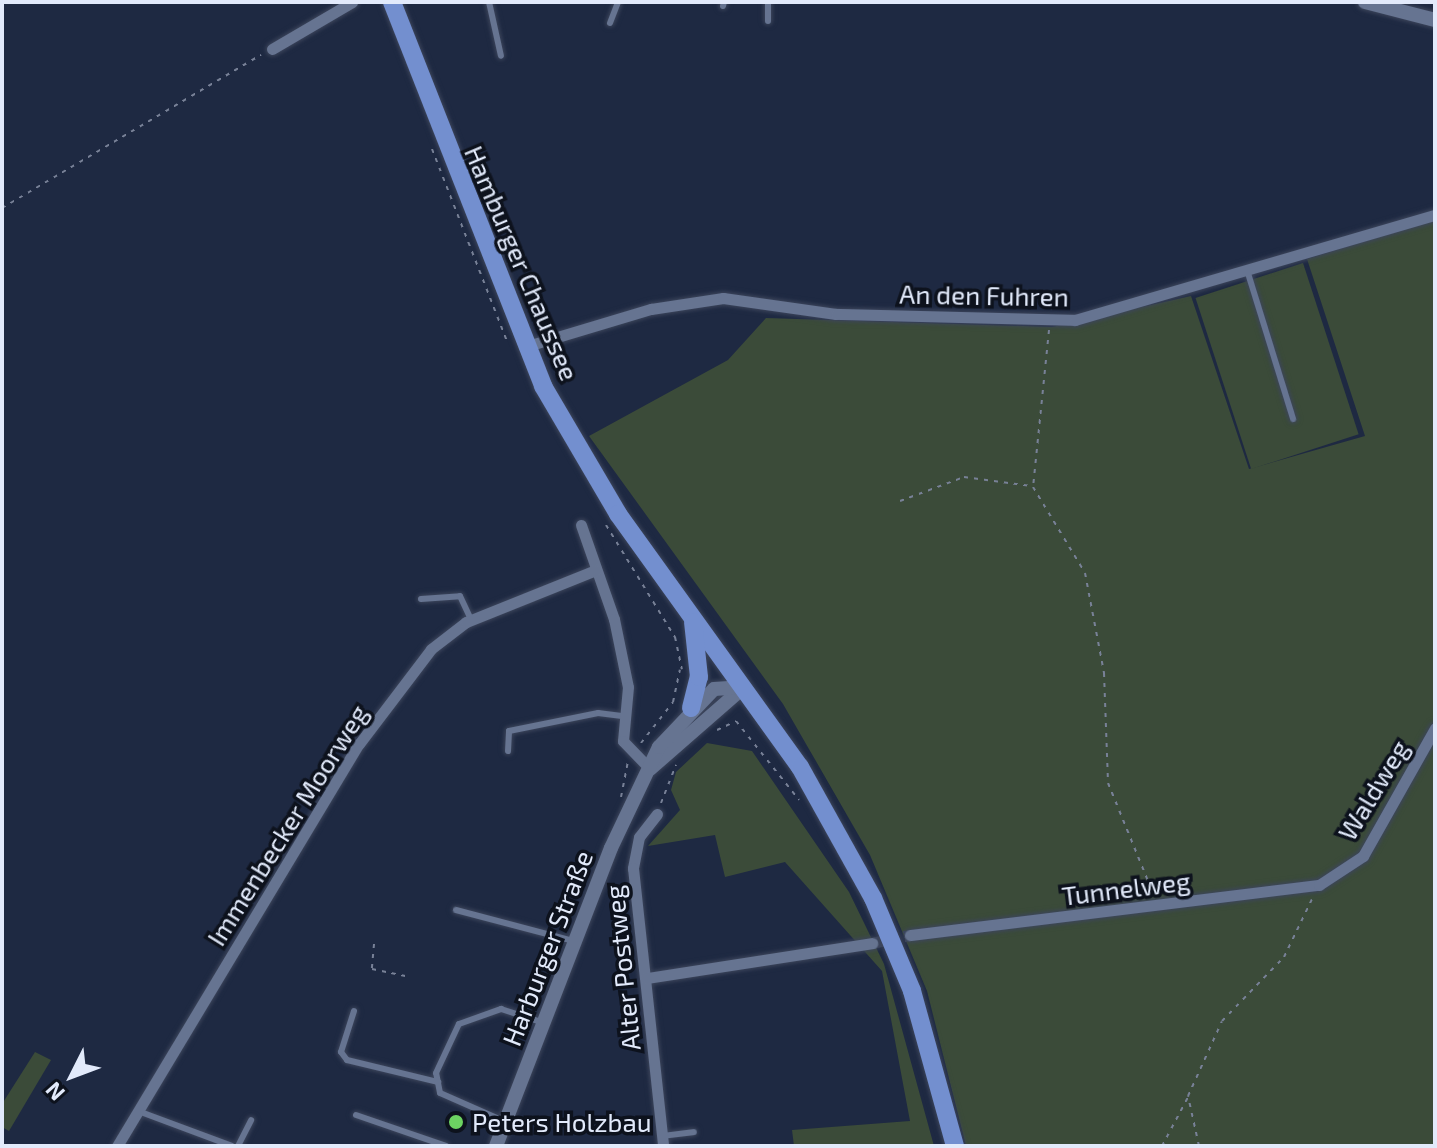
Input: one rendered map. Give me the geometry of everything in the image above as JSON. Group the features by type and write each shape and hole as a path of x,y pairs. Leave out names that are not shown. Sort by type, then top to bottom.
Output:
{"main road":[{"name":"Hamburger Chaussee","path":"392,2 524,347 618,514 800,767 873,898 917,1006 955,1146"},
{"path":"691,708 699,677 693,620"}],"street":[{"path":"272,49 352,2"},
{"path":"1365,2 1435,20"},
{"name":"An den Fuhren","path":"524,347 651,309 723,298 836,314 1075,320 1435,215"},
{"path":"581,525 628,687 622,716 623,741 650,769"},
{"name":"Immenbecker Moorweg","path":"117,1146 359,744 431,649 471,620 596,570"},
{"name":"Harburger Straße","path":"496,1146 576,942 665,736 691,708 718,686 744,687"},
{"name":"Harburger Straße","path":"650,769 744,687"},
{"name":"Waldweg","path":"1343,869 1363,856 1435,728"},
{"name":"Alter Postweg","path":"657,814 639,837 633,868 662,1141"},
{"name":"Tunnelweg","path":"910,935 1319,885 1343,869"},
{"path":"647,978 872,943"}],"lane":[{"path":"489,2 501,56"},
{"path":"610,23 618,2"},
{"path":"768,2 768,21"},
{"path":"1247,270 1293,419"},
{"path":"421,599 460,596 471,620"},
{"path":"508,751 509,731 598,713 622,716"},
{"path":"456,910 576,942"},
{"path":"438,1082 459,1024 501,1009 545,1024"},
{"path":"354,1011 341,1052 347,1060 438,1082 454,1102 506,1122"},
{"path":"138,1111 235,1146 251,1120"},
{"path":"356,1115 446,1146"},
{"path":"662,1141 694,1132"}],"path":[{"path":"2,208 272,49"},
{"path":"1050,320 1033,487 1085,573 1104,673 1108,783 1158,906"},
{"path":"900,501 964,477 1033,487"},
{"path":"709,733 736,721 763,748"},
{"path":"657,814 687,754"},
{"path":"1162,1146 1222,1021 1284,957 1319,885"},
{"path":"374,944 372,969 405,976"},
{"path":"1188,1096 1199,1146"}],"green space":[{"path":"1435,220 1435,1146 966,1146 927,991 870,855 783,704 589,436 728,360 766,318 1052,327 1191,296 1249,469 1365,436 1307,259"},
{"path":"1303,263 1359,434 1251,469 1196,298"},
{"path":"707,743 752,751 849,892 884,964 934,1146 794,1146 792,1130 910,1121 882,971 785,862 725,877 715,835 648,846 680,810 671,790 676,772"},
{"path":"35,1052 51,1060 9,1131 2,1127 2,1104"}],"tunnel":[{"path":"872,943 910,935"}],"place":[{"name":"Peters Holzbau","path":"456,1122"}]}
